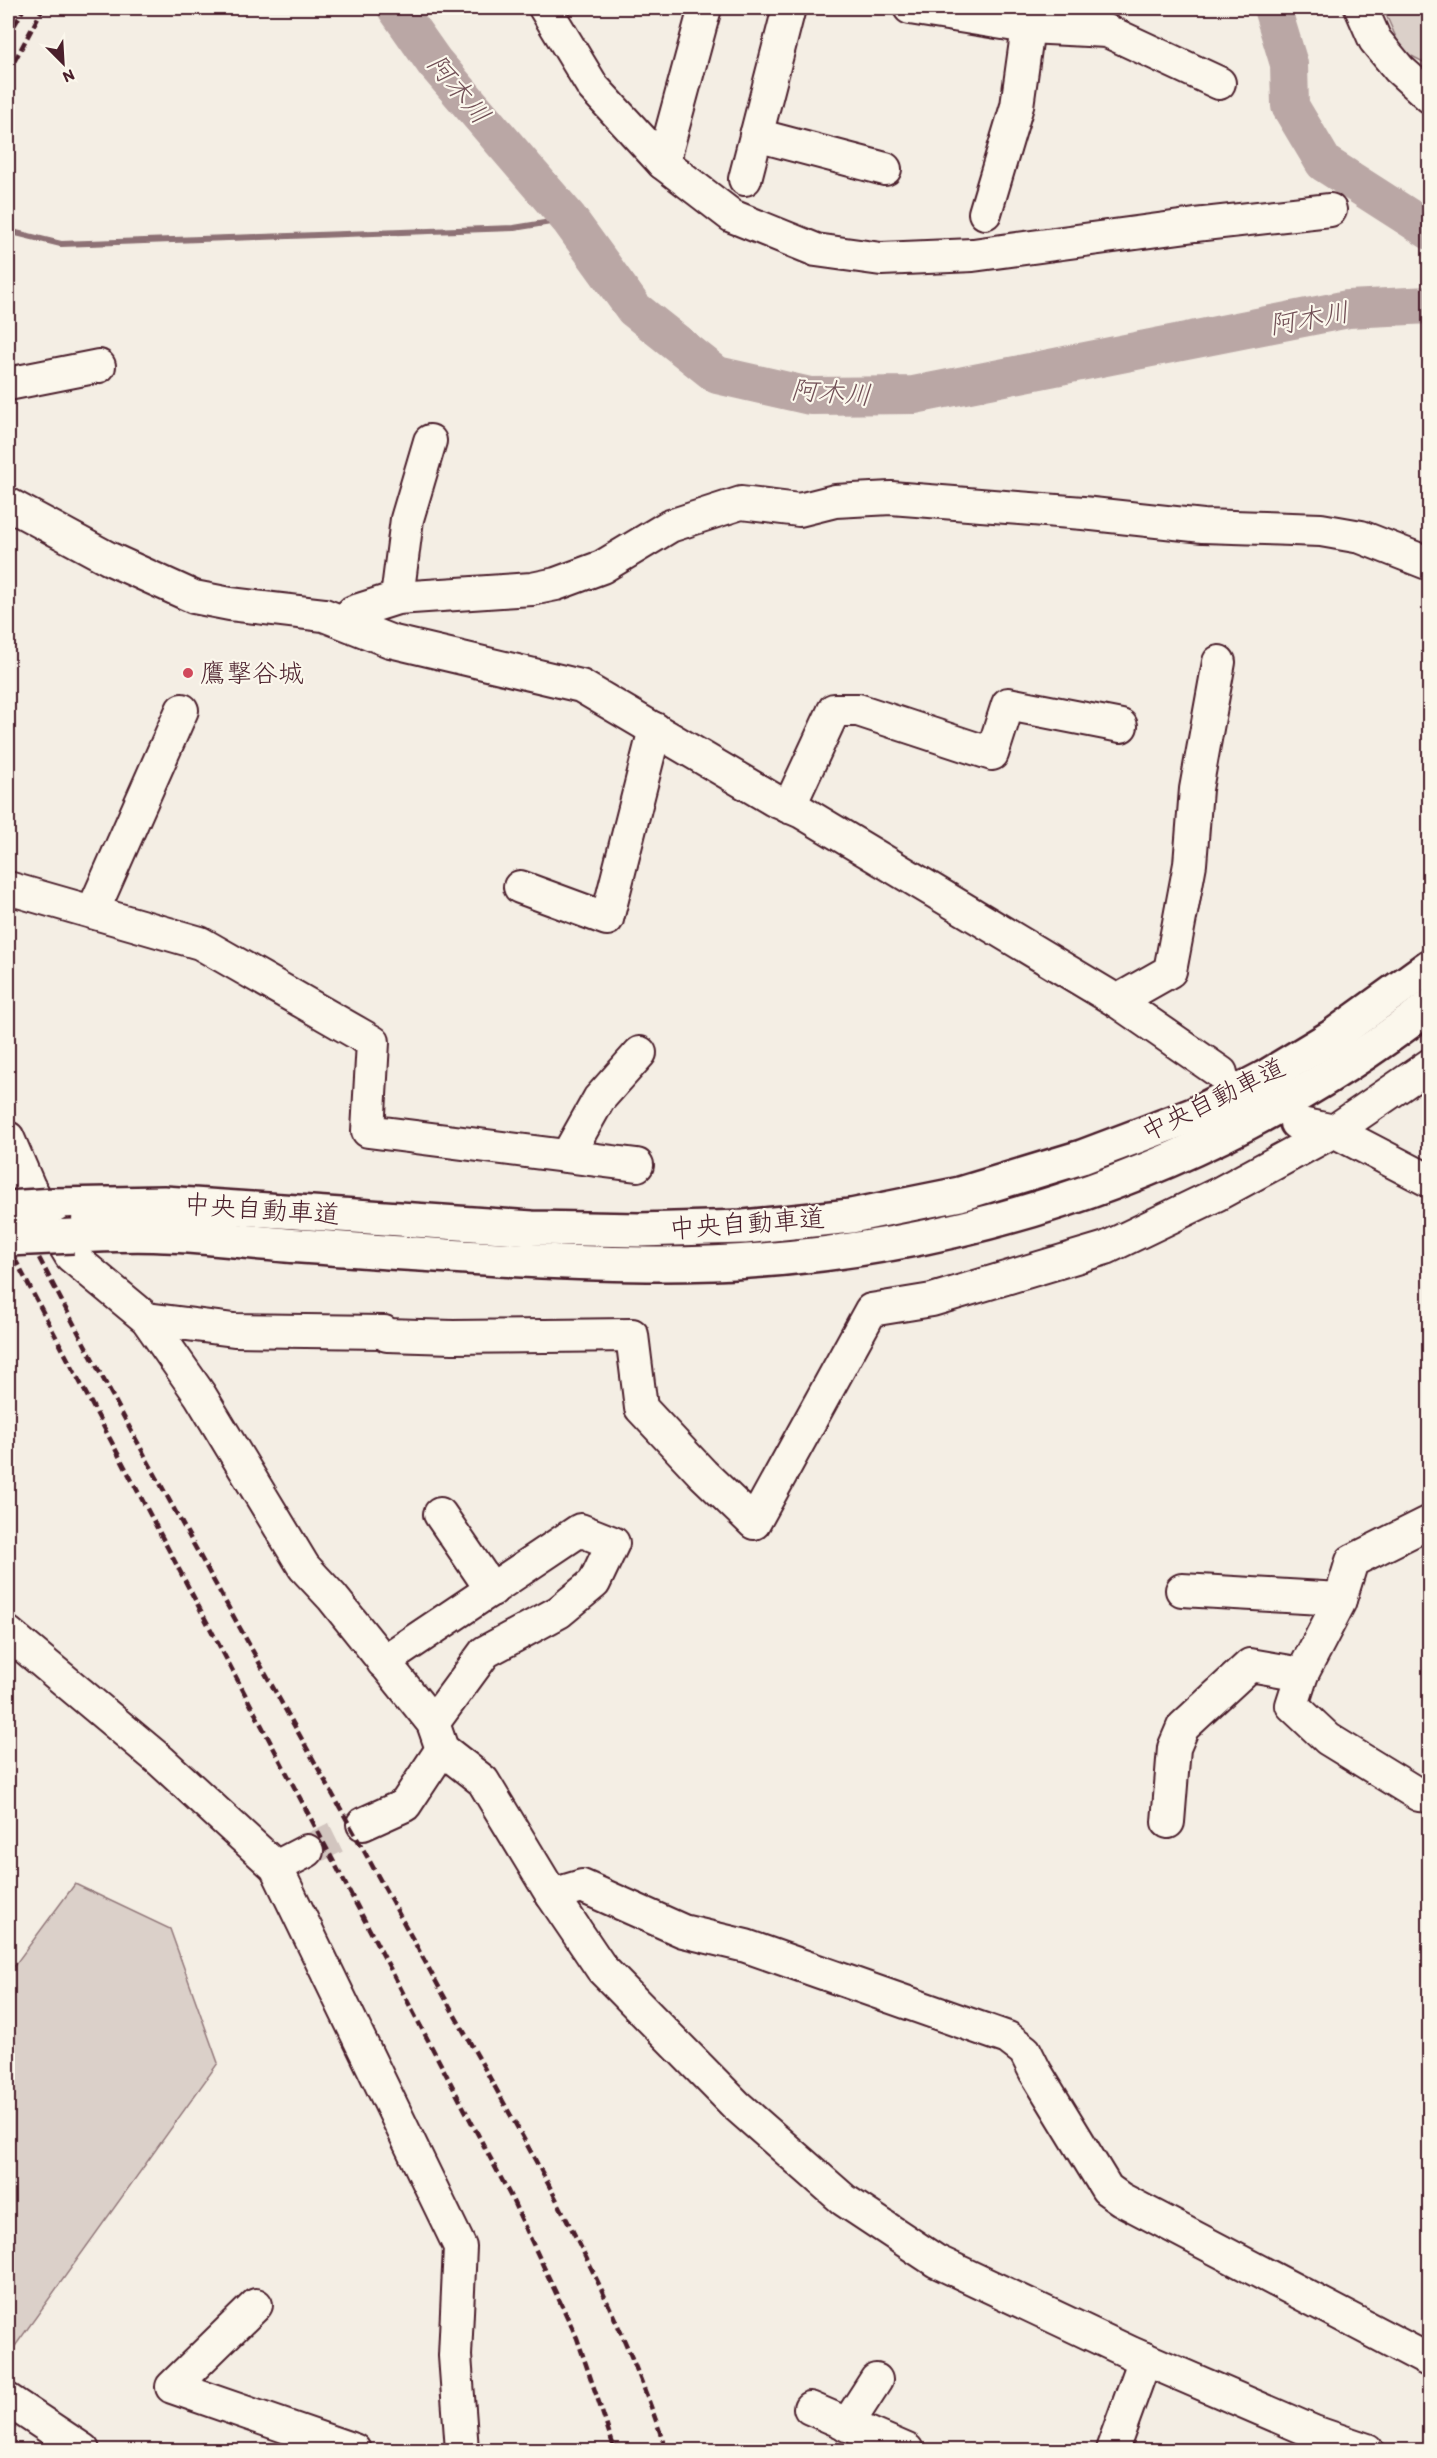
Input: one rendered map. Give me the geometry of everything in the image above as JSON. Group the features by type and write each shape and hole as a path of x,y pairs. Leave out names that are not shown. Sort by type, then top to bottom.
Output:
{"highway":[{"name":"中央自動車道","path":"8,1208 54,1204 164,1203 532,1228 639,1230 744,1227 851,1216 960,1194 1082,1157 1193,1115 1264,1078 1333,1036 1430,966"},
{"name":"中央自動車道","path":"8,1239 164,1235 283,1245 650,1264 750,1260 879,1246 974,1226 1059,1203 1177,1158 1256,1119 1372,1049 1430,1006"}],"street":[{"path":"545,8 593,87 663,164 732,216 816,250 881,259 973,255 1195,225 1330,210"},
{"path":"663,164 705,8"},
{"path":"745,179 789,8"},
{"path":"910,8 1028,27 1107,31 1219,83"},
{"path":"1361,8 1375,40 1399,69 1430,97"},
{"path":"985,213 1017,106 1028,27"},
{"path":"756,135 885,169"},
{"path":"8,384 99,366"},
{"path":"397,598 407,519 430,441"},
{"path":"345,622 353,612 397,598 532,589 556,584 602,567 670,526 741,503 799,510 835,501 891,498 1083,513 1203,526 1321,530 1361,537 1430,564"},
{"path":"8,504 108,558 194,597 230,604 306,612 345,622 390,641 581,686 1117,1002 1221,1073"},
{"path":"1117,1002 1170,971 1190,864 1196,789 1219,662"},
{"path":"789,807 834,710 858,710 992,754 1008,704 1121,726"},
{"path":"93,911 182,710"},
{"path":"520,887 607,919 655,729"},
{"path":"8,888 200,943 373,1042 368,1131 637,1165"},
{"path":"567,1156 599,1099 640,1053"},
{"path":"147,1319 234,1330 384,1332 387,1335 453,1337 632,1335 641,1408 703,1474 754,1522 871,1310 932,1300 1029,1273 1106,1248 1218,1194 1334,1131 1430,1065"},
{"path":"1296,1123 1334,1131 1430,1181"},
{"path":"8,1138 29,1187 71,1256 147,1319 200,1395 304,1567 332,1597 438,1736 483,1781 552,1894 602,1968 736,2105 844,2200 936,2261 1145,2359 1314,2432 1367,2451"},
{"path":"440,1514 492,1590"},
{"path":"1430,1522 1352,1561 1340,1599 1302,1674 1292,1705 1328,1739 1419,1795 1430,1796"},
{"path":"363,1824 405,1805 438,1736 485,1652 559,1612 594,1583 613,1543 580,1530 383,1662"},
{"path":"1182,1590 1340,1599"},
{"path":"8,1633 161,1761 276,1867 460,2247 455,2356 462,2451"},
{"path":"1168,1822 1174,1748 1183,1727 1250,1665 1302,1674"},
{"path":"276,1867 307,1851"},
{"path":"552,1894 582,1886 683,1931 746,1946 1008,2038 1025,2051 1035,2072 1107,2189 1121,2199 1430,2361"},
{"path":"256,2305 172,2387 285,2439 354,2451"},
{"path":"1112,2451 1145,2359"},
{"path":"847,2425 876,2380"},
{"path":"8,2401 83,2451"},
{"path":"810,2408 907,2451"}],"shaded area":[{"path":"1383,8 1429,8 1429,65 1402,51"},
{"path":"75,1884 170,1929 218,2063 8,2356 8,1968 12,1969"}],"waterway":[{"name":"阿木川","path":"396,8 434,62 569,219 634,309 717,375 810,396 914,395 1348,309 1430,305"},
{"path":"1272,8 1289,64 1290,106 1324,163 1430,231"},
{"path":"8,231 61,244 514,228 569,219"}],"tunnel":[{"path":"307,1851 363,1824"}],"railway":[{"path":"8,37 24,8"},
{"path":"8,73 43,8"},
{"path":"8,1198 165,1492 531,2151 619,2328 666,2450"},
{"path":"8,1246 511,2197 577,2338 615,2450"}],"place":[{"name":"鷹撃谷城","path":"188,673"}]}
